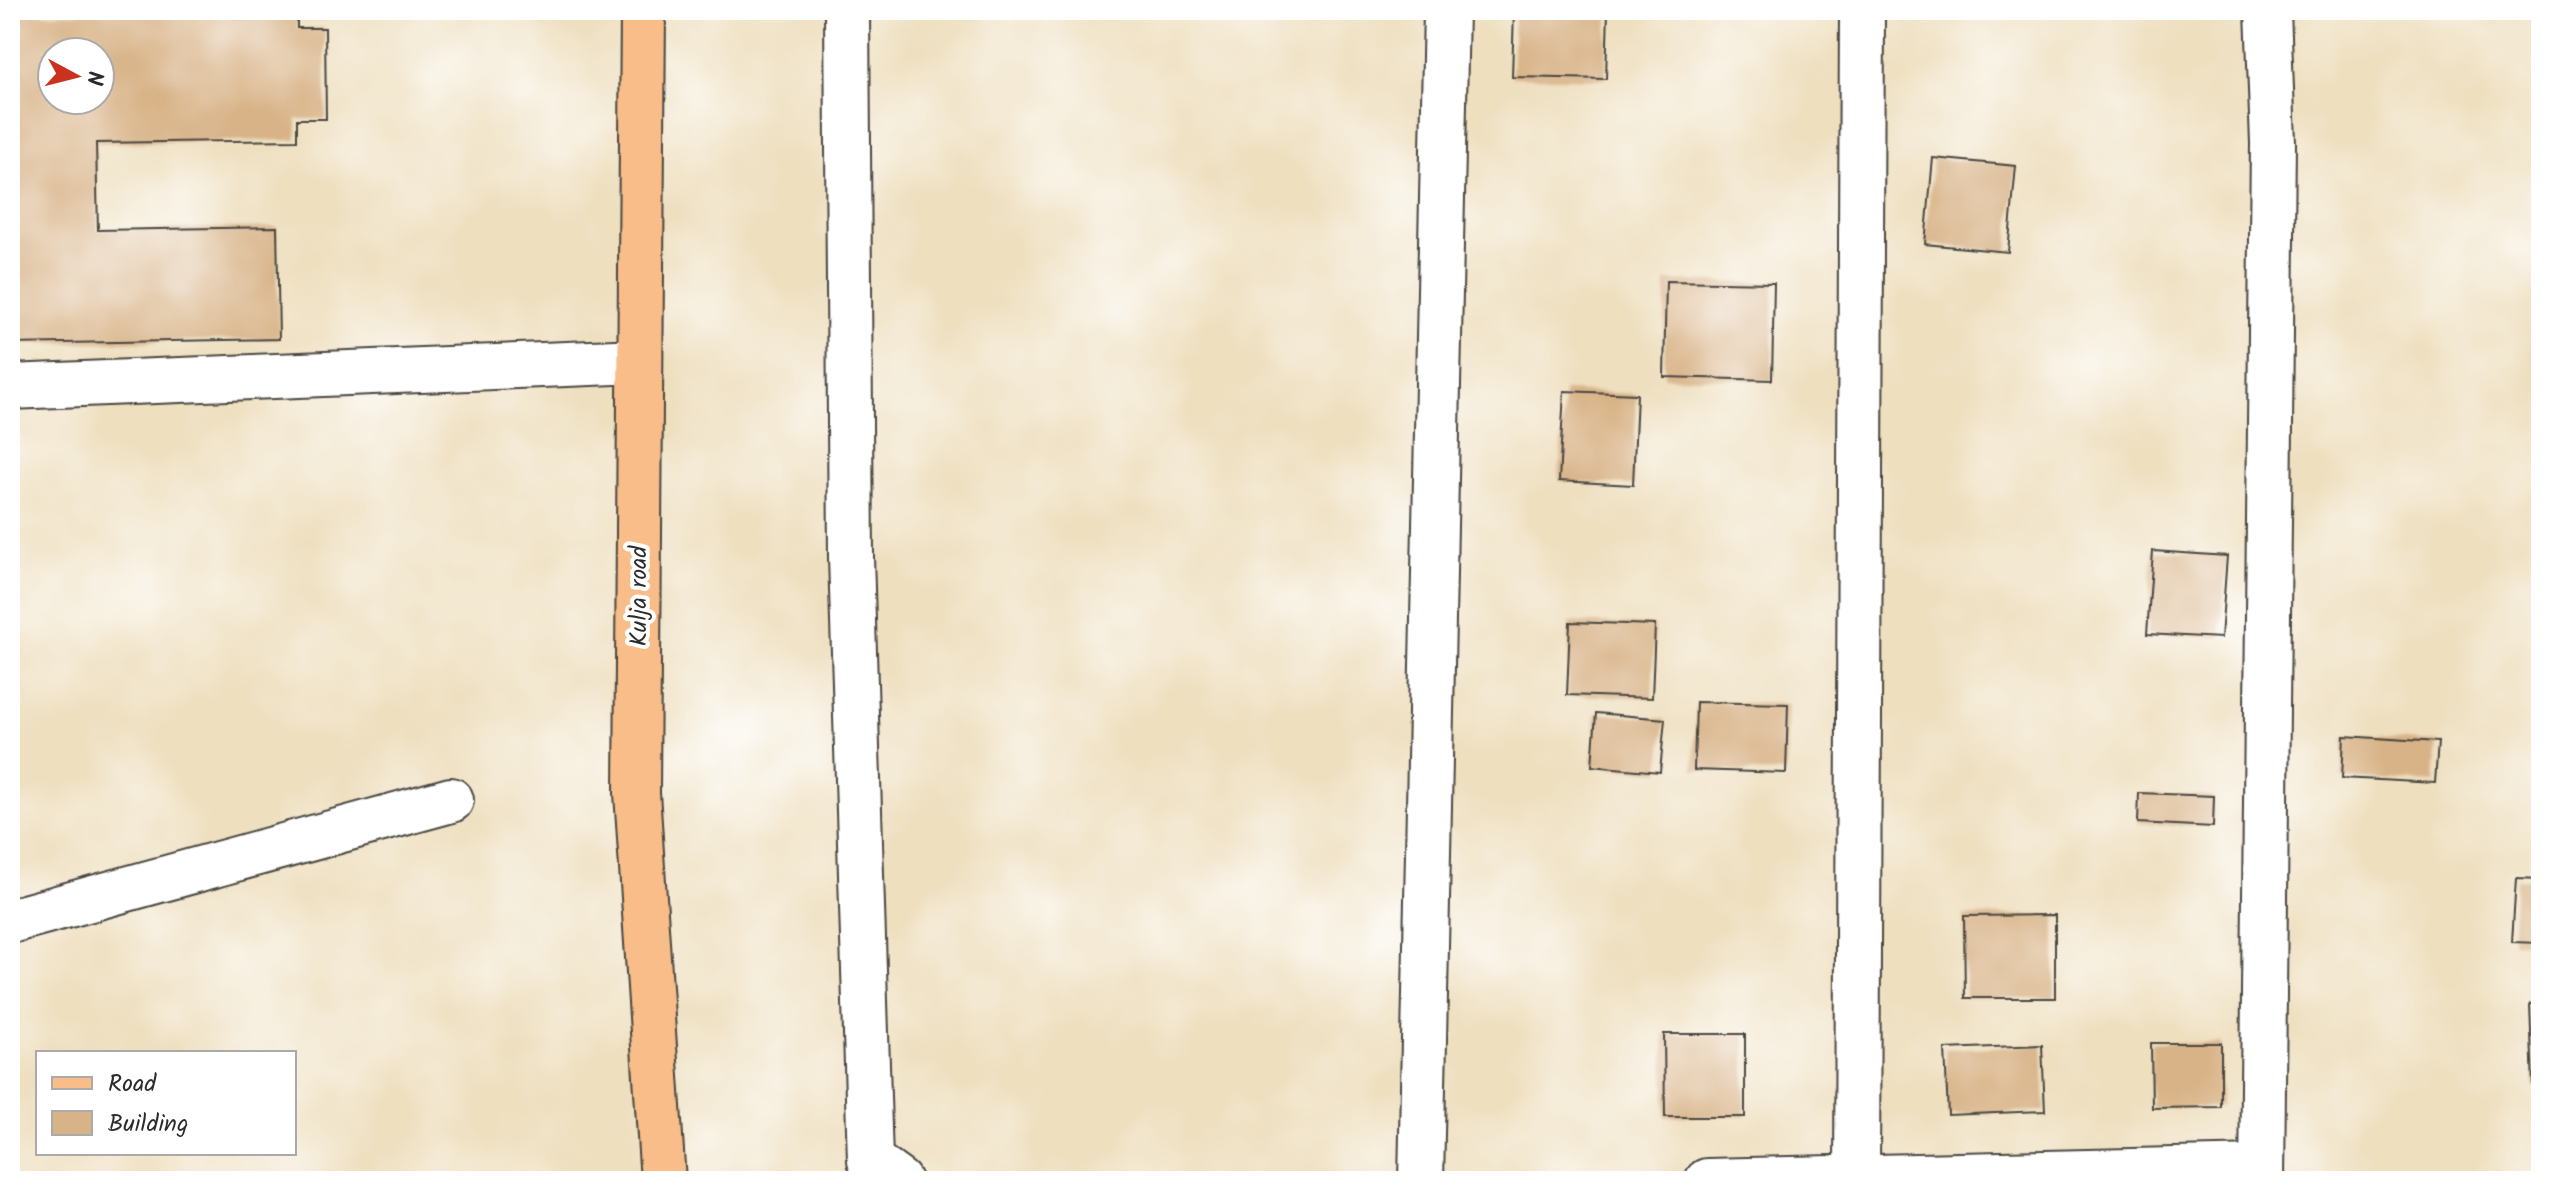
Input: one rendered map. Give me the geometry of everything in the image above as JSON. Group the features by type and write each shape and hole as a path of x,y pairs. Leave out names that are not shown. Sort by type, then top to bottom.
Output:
{"main road":[{"name":"Kulja road","path":"643,10 637,793 663,1181"}],"street":[{"path":"847,10 851,557 879,1174"},
{"path":"1421,1181 1446,10"},
{"path":"1857,1179 1862,10"},
{"path":"1707,1181 2262,1174 2273,143 2268,10"},
{"path":"10,387 640,361"},
{"path":"10,921 451,800"}],"building":[{"path":"297,10 297,28 325,28 326,119 297,119 297,140 96,143 98,230 277,227 279,339 10,344 10,14"},
{"path":"1514,10 1608,10 1606,79 1512,77"},
{"path":"1933,158 2016,166 2008,252 1925,244"},
{"path":"1666,281 1774,283 1772,380 1664,377"},
{"path":"1564,391 1637,394 1633,485 1559,481"},
{"path":"2153,551 2227,556 2221,638 2147,634"},
{"path":"1570,622 1655,625 1652,698 1567,695"},
{"path":"1696,702 1788,704 1786,773 1694,770"},
{"path":"1596,713 1665,719 1660,772 1592,766"},
{"path":"2344,736 2438,742 2435,783 2342,778"},
{"path":"2139,793 2214,796 2213,827 2138,823"},
{"path":"2516,878 2541,879 2541,943 2512,942"},
{"path":"2055,915 2055,998 1965,998 1964,916"},
{"path":"2530,1004 2541,1004 2541,1086 2533,1087"},
{"path":"1664,1034 1745,1034 1745,1117 1665,1117"},
{"path":"2151,1043 2221,1043 2221,1107 2152,1108"},
{"path":"2042,1045 2045,1111 1948,1115 1945,1049"}]}
